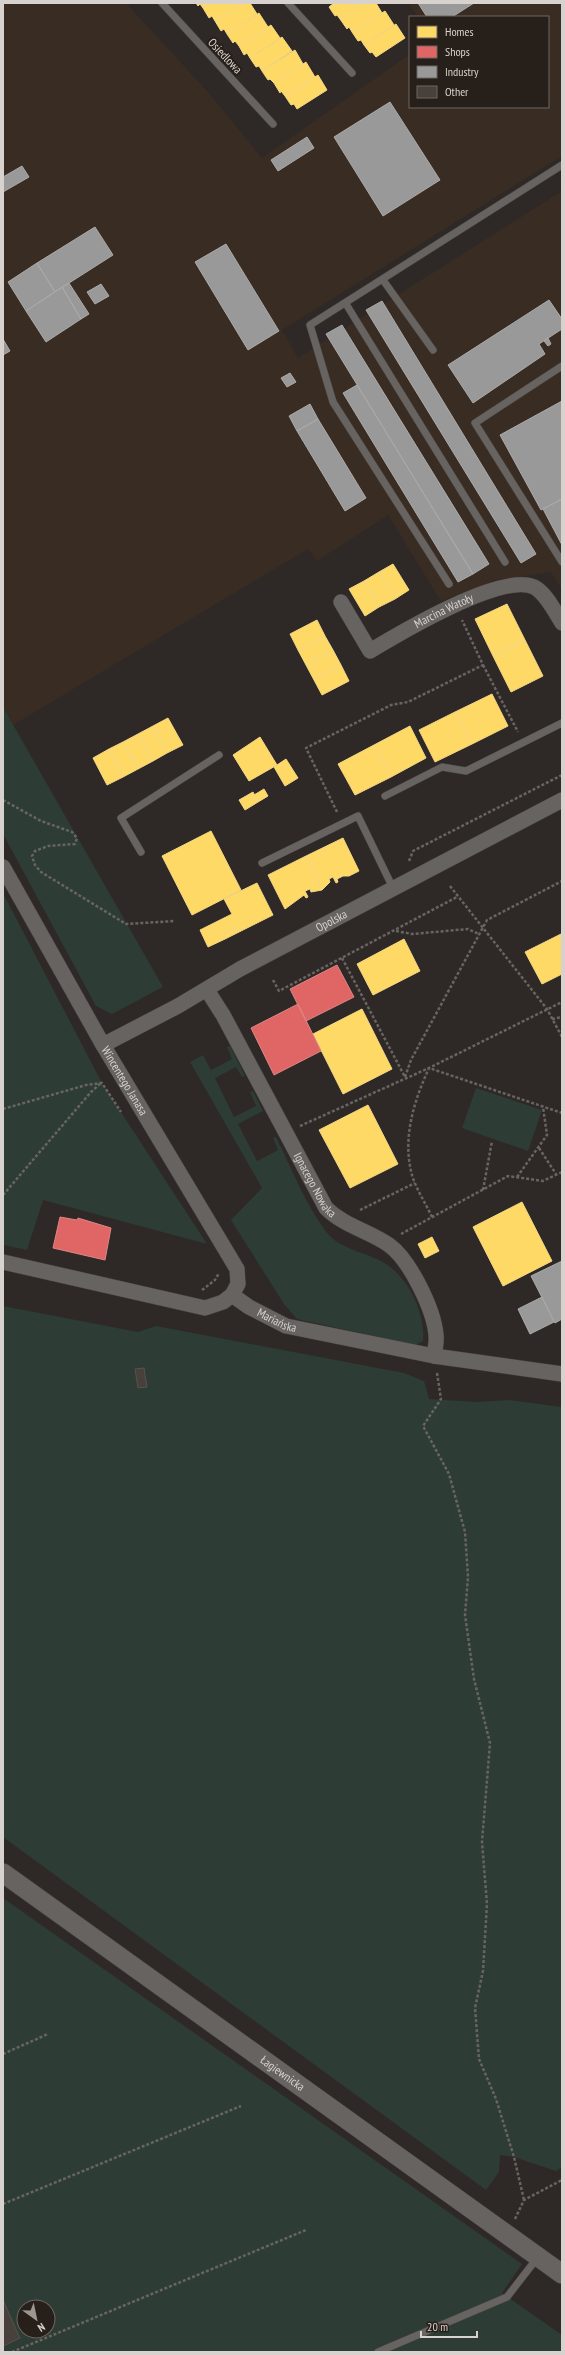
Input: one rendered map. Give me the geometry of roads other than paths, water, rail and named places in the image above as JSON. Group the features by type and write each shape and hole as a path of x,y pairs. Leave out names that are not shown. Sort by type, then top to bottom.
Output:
{"street":[{"name":"Marcina Watoły","path":"341,602 370,650 428,617 454,605 494,591 516,586 534,587 544,596 562,623"},
{"name":"Opolska","path":"104,1045 207,990 240,969 562,800"},
{"name":"Wincentego Janasa","path":"3,867 120,1073 237,1269 238,1284 232,1295"},
{"name":"Ignacego Nowaka","path":"207,990 223,1015 326,1208 341,1220 389,1245 402,1256 432,1315 436,1336 434,1356"},
{"path":"3,1262 205,1308 224,1302 232,1295"},
{"name":"Mariańska","path":"232,1295 249,1307 286,1326 434,1356 562,1374"},
{"name":"Łagiewnicka","path":"3,1873 562,2274"}],"lane":[{"name":"Osiedlowa","path":"162,3 273,124"},
{"path":"288,3 352,73"},
{"path":"449,584 333,402 310,325 346,304 562,165"},
{"path":"383,280 433,350"},
{"path":"346,304 505,562"},
{"path":"562,366 475,423 562,562"},
{"path":"385,796 442,767 466,771 562,723"},
{"path":"141,852 121,818 219,755"},
{"path":"262,863 358,816 393,888"},
{"path":"378,2352 507,2297 538,2257"}]}
